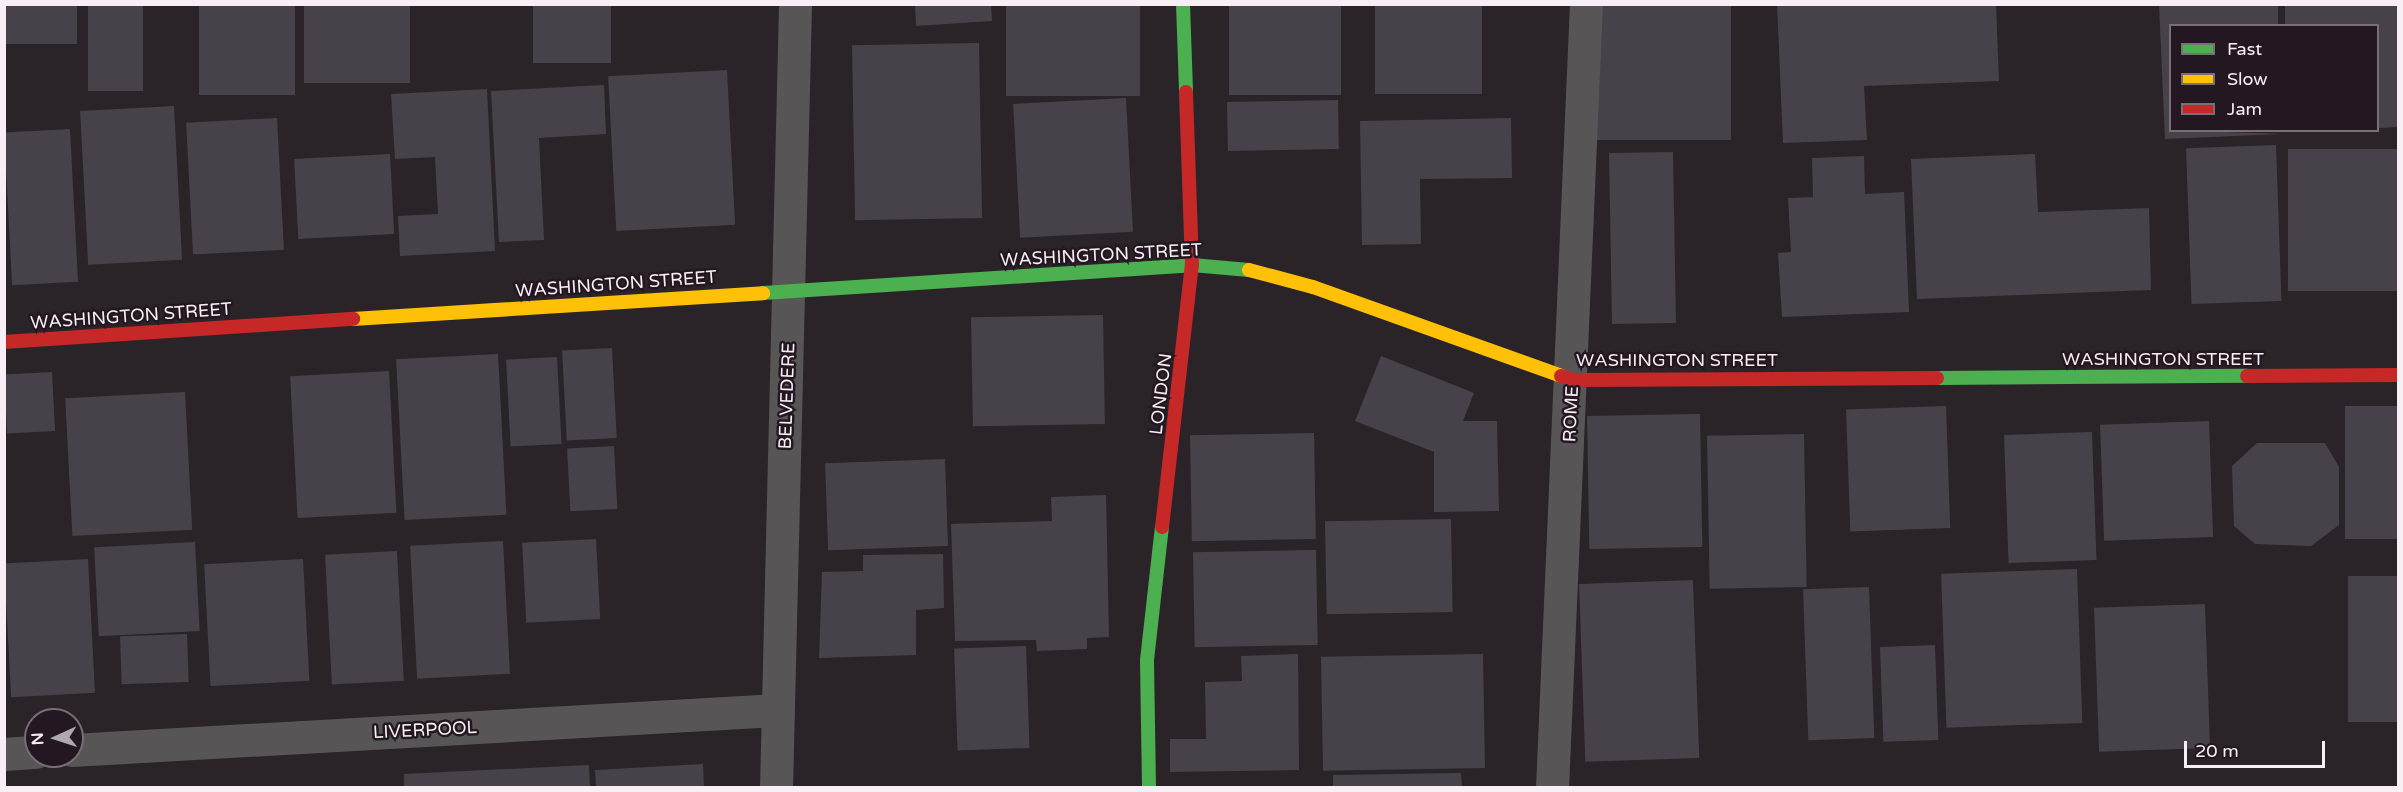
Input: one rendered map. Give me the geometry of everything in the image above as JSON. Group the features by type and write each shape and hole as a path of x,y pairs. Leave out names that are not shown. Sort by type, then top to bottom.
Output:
{"street":[{"name":"BELVEDERE","path":"776,788 790,292 795,4"},
{"name":"LONDON","path":"1149,788 1147,660 1192,265 1184,4"},
{"name":"ROME","path":"1552,788 1573,380 1586,4"},
{"name":"WASHINGTON STREET","path":"4,342 1192,265 1259,271 1313,286 1573,380 2398,375"},
{"name":"LIVERPOOL","path":"84,749 777,710"},
{"path":"4,754 24,753"}],"building":[{"path":"4,4 77,4 77,44 4,44"},
{"path":"88,4 143,4 143,91 88,91"},
{"path":"199,4 295,4 295,95 199,95"},
{"path":"304,4 410,4 410,83 304,83"},
{"path":"915,4 991,4 992,21 916,26"},
{"path":"1006,4 1140,4 1140,96 1006,96"},
{"path":"1229,4 1341,4 1341,95 1229,95"},
{"path":"1375,4 1482,4 1482,94 1375,94"},
{"path":"1594,4 1731,4 1731,140 1594,140"},
{"path":"1777,4 1996,4 1999,81 1864,86 1867,140 1783,143"},
{"path":"2278,4 2278,24 2169,24 2169,132 2283,134 2165,139 2159,5"},
{"path":"2285,4 2398,4 2398,127 2379,128 2379,24 2285,24"},
{"path":"533,5 611,5 611,63 533,63"},
{"path":"979,43 982,218 855,220 852,45"},
{"path":"727,70 735,225 616,231 608,76"},
{"path":"604,85 606,134 539,138 544,240 499,242 491,91"},
{"path":"487,89 495,251 400,256 398,216 438,214 435,157 395,159 391,94"},
{"path":"1126,98 1133,232 1020,238 1013,104"},
{"path":"1338,100 1339,149 1228,151 1227,102"},
{"path":"174,106 182,260 88,265 80,111"},
{"path":"277,118 284,250 193,255 186,123"},
{"path":"1511,118 1512,178 1420,179 1421,244 1362,245 1360,121"},
{"path":"70,129 78,282 12,285 4,132"},
{"path":"2276,145 2281,301 2191,304 2186,148"},
{"path":"2288,149 2398,149 2398,291 2288,291"},
{"path":"1673,152 1676,323 1612,324 1609,153"},
{"path":"390,154 394,234 298,239 294,159"},
{"path":"2035,154 2038,212 2149,208 2151,290 1917,299 1911,159"},
{"path":"1864,156 1865,194 1904,192 1909,312 1782,317 1778,253 1791,252 1788,198 1813,197 1812,158"},
{"path":"1103,315 1105,424 973,426 971,317"},
{"path":"612,348 617,438 567,440 562,351"},
{"path":"498,354 506,515 405,520 396,359"},
{"path":"1381,356 1474,393 1463,421 1497,421 1499,511 1434,512 1434,452 1355,421"},
{"path":"557,357 562,444 511,447 506,360"},
{"path":"389,371 396,513 298,518 290,376"},
{"path":"52,372 55,431 7,433 4,375"},
{"path":"185,392 192,530 72,536 65,398"},
{"path":"1946,406 1950,528 1850,531 1846,409"},
{"path":"2345,406 2398,406 2398,539 2345,539"},
{"path":"1700,414 1702,547 1589,549 1587,416"},
{"path":"2209,421 2213,537 2104,541 2100,425"},
{"path":"2092,432 2096,560 2009,563 2004,435"},
{"path":"1314,433 1316,539 1192,541 1190,435"},
{"path":"1804,434 1807,587 1710,589 1707,436"},
{"path":"2257,443 2325,443 2339,467 2339,525 2311,546 2255,544 2234,526 2232,466"},
{"path":"614,446 617,509 570,511 567,448"},
{"path":"945,459 948,546 828,550 825,463"},
{"path":"1106,495 1109,637 1087,638 1087,649 1037,651 1036,640 955,641 951,524 1052,521 1051,497"},
{"path":"1451,519 1453,612 1327,614 1325,521"},
{"path":"596,539 600,619 526,623 522,543"},
{"path":"503,541 510,674 417,679 410,546"},
{"path":"195,542 200,631 99,636 94,547"},
{"path":"1316,550 1318,645 1195,647 1193,552"},
{"path":"397,551 404,681 332,685 325,555"},
{"path":"943,554 944,608 916,610 916,655 819,658 822,572 863,571 863,555"},
{"path":"88,559 95,693 11,697 4,563"},
{"path":"303,559 309,681 211,686 204,564"},
{"path":"2077,569 2082,723 1946,728 1941,574"},
{"path":"2348,576 2398,576 2398,722 2348,722"},
{"path":"1693,580 1699,758 1585,762 1579,584"},
{"path":"1869,587 1874,738 1808,740 1803,589"},
{"path":"2205,604 2210,748 2099,752 2094,608"},
{"path":"187,634 189,682 122,684 120,636"},
{"path":"1935,645 1938,740 1883,742 1880,647"},
{"path":"1026,646 1030,748 958,750 954,649"},
{"path":"1298,654 1299,770 1170,772 1170,739 1206,739 1205,682 1242,681 1241,656"},
{"path":"1483,654 1485,768 1323,771 1321,657"},
{"path":"703,764 704,788 596,788 595,770"},
{"path":"589,765 590,788 404,788 404,774"},
{"path":"1461,773 1462,788 1333,788 1333,775"}],"traffic: fast":[{"path":"1183,4 1186,92"},
{"path":"763,293 1192,265 1249,270"},
{"path":"1937,378 2247,376"},
{"path":"1149,788 1147,660 1162,527"}],"traffic: slow":[{"path":"1249,270 1313,287 1561,376"},
{"path":"353,319 763,293"}],"traffic: jam":[{"path":"1162,527 1192,265 1186,92"},
{"path":"4,342 353,319"},
{"path":"2247,376 2398,375"},
{"path":"1561,376 1573,380 1937,378"}]}
